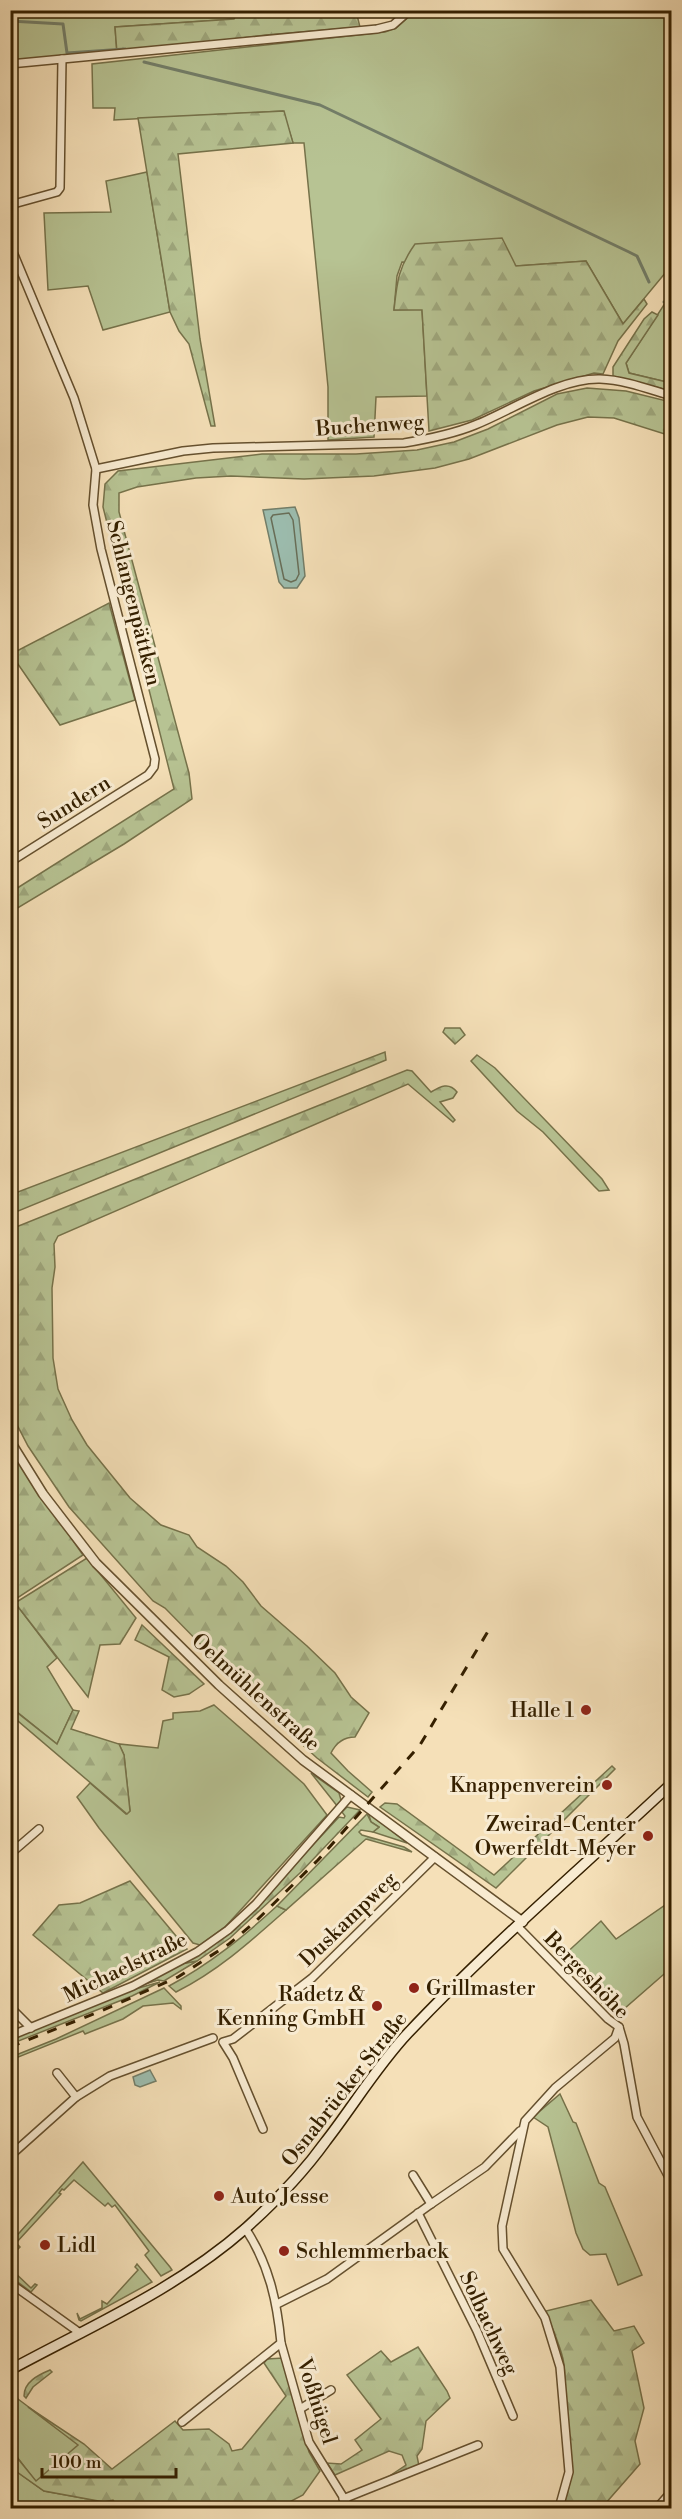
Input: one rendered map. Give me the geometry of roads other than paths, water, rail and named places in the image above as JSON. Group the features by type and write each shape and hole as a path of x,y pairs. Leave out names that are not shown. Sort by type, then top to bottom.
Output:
{"main road":[{"name":"Osnabrücker Straße","path":"10,2370 139,2303 246,2228 300,2174 383,2062 408,2033 672,1784"}],"street":[{"path":"10,64 377,29 393,25 410,10"},
{"path":"10,205 57,192 60,188 62,59"},
{"name":"Schlangenpättken","path":"10,245 74,398 96,469 93,505 101,549 145,713 155,759 154,767"},
{"name":"Buchenweg","path":"96,469 203,449 404,443 434,438 474,426 572,383 598,379 632,384 672,396"},
{"name":"Sundern","path":"10,862 147,775 154,767"},
{"name":"Oelmühlenstraße","path":"10,1442 55,1511 96,1563 219,1685 296,1754 521,1924"},
{"name":"Michaelstraße","path":"10,2036 133,1986 159,1970 183,1961 228,1930 256,1904 351,1795"},
{"path":"10,1854 39,1829"},
{"name":"Duskampweg","path":"263,2129 233,2058 223,2042 233,2039 312,1978 435,1857"},
{"name":"Bergeshöhe","path":"521,1924 608,2019 619,2027 636,2117 672,2183"},
{"path":"10,2007 31,2028"},
{"path":"559,2508 569,2472 560,2367 545,2318 510,2262 502,2241 503,2218 525,2121 537,2105 615,2038 619,2027"},
{"path":"11,2156 76,2097 110,2076 213,2038"},
{"path":"57,2073 76,2097"},
{"path":"277,2304 327,2279 485,2167 522,2128"},
{"path":"413,2175 430,2204"},
{"name":"Solbachweg","path":"417,2213 477,2331 513,2416"},
{"name":"Voßhügel","path":"246,2228 267,2270 277,2304 281,2343 309,2442 350,2508"},
{"path":"10,2283 80,2333"},
{"name":"Voßhügel","path":"182,2422 281,2343"},
{"path":"300,2409 331,2390"},
{"path":"343,2499 478,2445"},
{"path":"657,2508 672,2491"}],"water":[{"path":"295,507 299,518 305,576 297,588 284,588 279,582 263,510"},
{"path":"11,1260 18,1283 18,1303 11,1326"},
{"path":"150,2070 156,2081 140,2087 135,2085 133,2077"}],"waterway":[{"path":"10,21 63,24 67,53 125,49"},
{"path":"144,62 320,105 637,256 649,282"},
{"path":"664,302 672,303"}],"railway":[{"path":"10,2047 178,1977 229,1944 255,1922 318,1860 420,1745 490,1628"}],"place":[{"name":"Halle 1","path":"586,1710"},
{"name":"Knappenverein","path":"607,1785"},
{"name":"Zweirad-Center Owerfeldt-Meyer","path":"648,1836"},
{"name":"Grillmaster","path":"414,1988"},
{"name":"Radetz & Kenning GmbH","path":"377,2006"},
{"name":"Auto Jesse","path":"219,2196"},
{"name":"Lidl","path":"45,2245"},
{"name":"Schlemmerback","path":"284,2251"}]}
